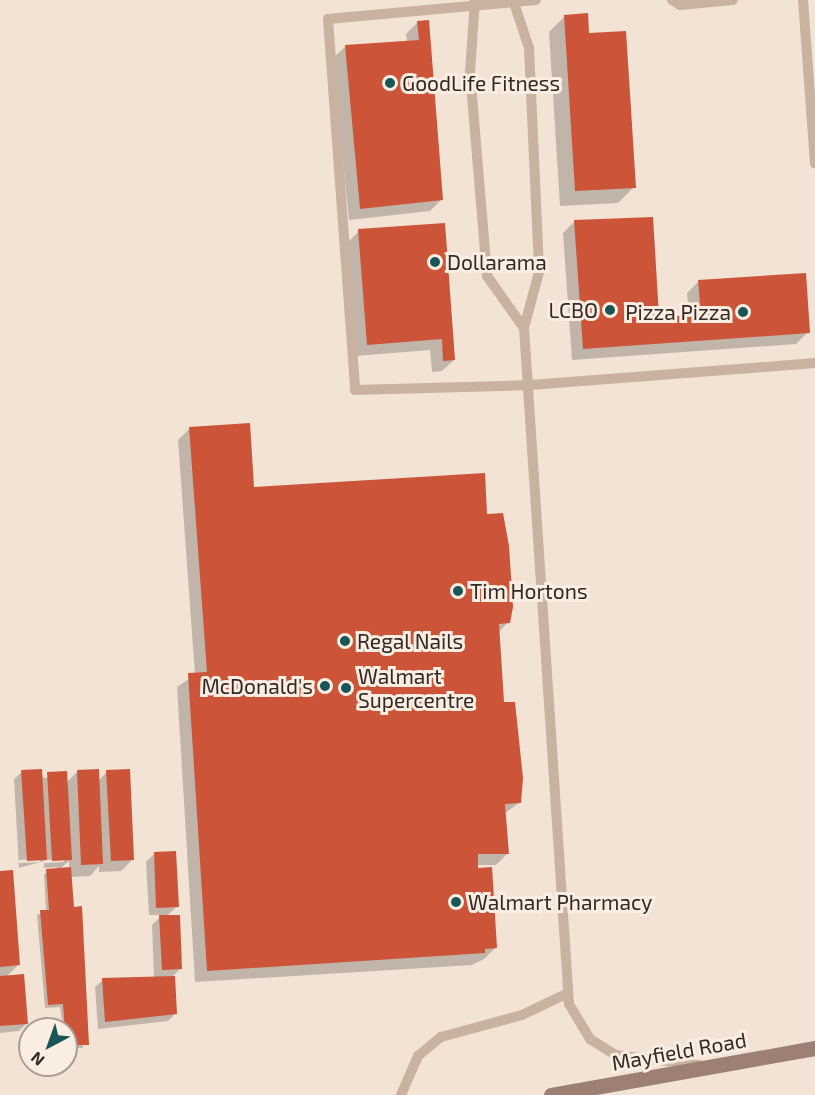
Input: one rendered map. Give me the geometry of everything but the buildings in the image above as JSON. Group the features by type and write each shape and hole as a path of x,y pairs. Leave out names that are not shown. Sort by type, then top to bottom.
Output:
{"main road":[{"name":"Mayfield Road","path":"551,1095 815,1048"}],"lane":[{"path":"536,0 475,3 328,20 355,390 530,385 815,363"},
{"path":"672,0 680,5 733,0"},
{"path":"803,0 815,164"},
{"path":"514,1 529,48 539,272 524,327 530,385 568,993 577,1022 599,1047 616,1055 714,1066"},
{"path":"475,3 470,72 487,276 524,327"},
{"path":"401,1095 418,1056 441,1037 491,1025 568,993"}],"place":[{"name":"GoodLife Fitness","path":"390,83"},
{"name":"Dollarama","path":"435,262"},
{"name":"LCBO","path":"610,310"},
{"name":"Pizza Pizza","path":"743,312"},
{"name":"Tim Hortons","path":"458,591"},
{"name":"Regal Nails","path":"345,641"},
{"name":"McDonald's","path":"325,686"},
{"name":"Walmart Supercentre","path":"346,688"},
{"name":"Walmart Pharmacy","path":"456,902"}]}
